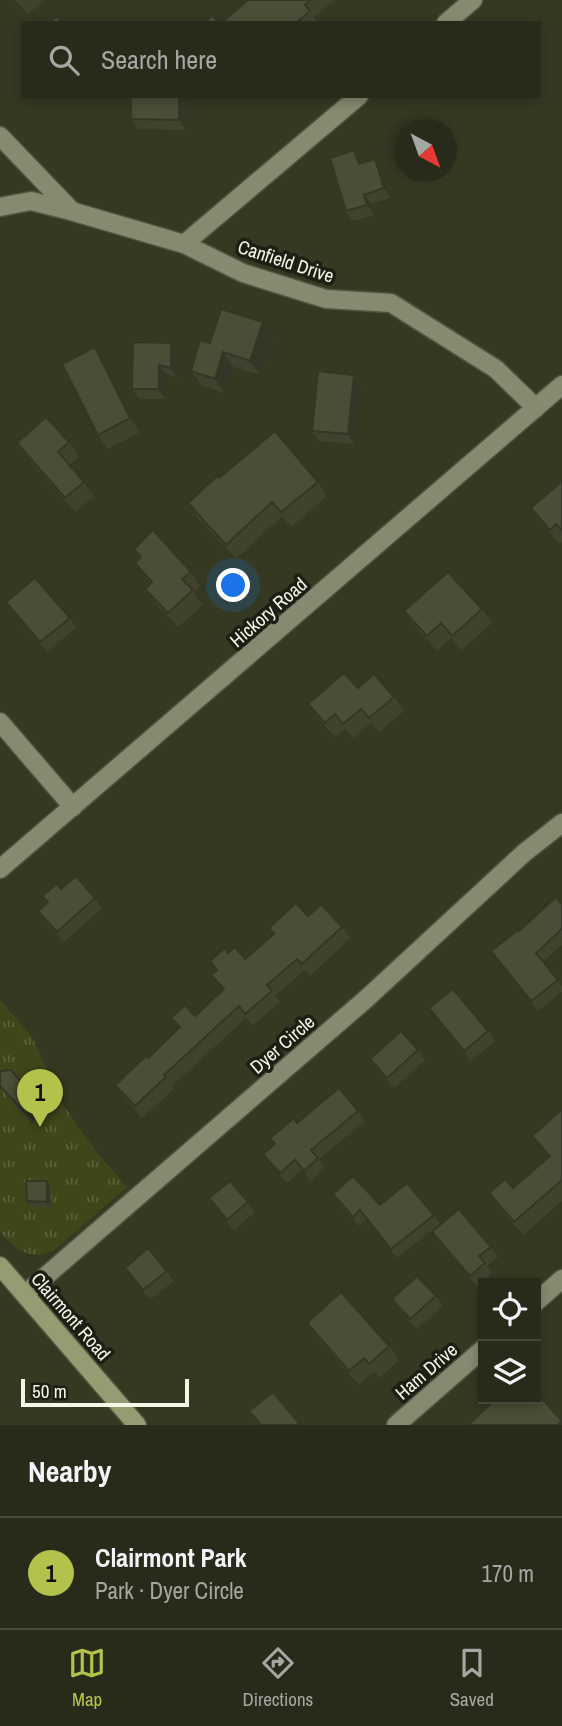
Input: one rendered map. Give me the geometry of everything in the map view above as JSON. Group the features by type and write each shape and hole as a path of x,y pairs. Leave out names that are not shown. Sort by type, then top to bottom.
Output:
{"main road":[{"name":"Clairmont Road","path":"0,1266 137,1425"}],"street":[{"path":"448,21 473,0"},
{"path":"184,244 357,98"},
{"path":"0,136 71,211"},
{"name":"Canfield Drive","path":"0,207 31,201 184,244 243,273 327,299 391,303 496,369 536,408"},
{"name":"Hickory Road","path":"0,869 562,385"},
{"path":"0,722 74,807"},
{"name":"Dyer Circle","path":"24,1294 366,999 524,853 562,823"},
{"path":"541,1298 562,1279"},
{"name":"Ham Drive","path":"396,1425 478,1353"}],"green space":[{"path":"0,1000 32,1037 61,1102 97,1153 127,1187 53,1251 44,1254 23,1252 0,1231"}],"building":[{"path":"248,0 310,0 305,5 310,11 298,21 223,21"},
{"path":"212,15 217,21 206,21"},
{"path":"131,98 179,98 179,120 131,119"},
{"path":"354,150 359,164 375,159 384,188 364,195 367,205 346,211 330,158"},
{"path":"221,309 263,322 250,361 223,352 215,379 191,371 200,340 210,343"},
{"path":"133,342 171,343 171,368 159,365 159,389 132,389"},
{"path":"95,347 130,418 98,435 62,364"},
{"path":"318,371 354,375 348,434 312,431"},
{"path":"46,417 69,442 58,452 84,482 65,498 17,443"},
{"path":"275,431 318,482 281,512 272,502 226,545 188,503 217,476 219,478"},
{"path":"562,481 562,530 556,524 550,530 531,508"},
{"path":"153,530 191,572 182,579 193,590 168,613 145,589 152,582 135,563 141,557 134,549"},
{"path":"448,572 482,609 452,636 441,623 427,636 404,611"},
{"path":"35,578 70,618 40,642 6,602"},
{"path":"344,673 358,688 374,674 394,697 369,718 361,709 343,724 335,714 325,723 308,704"},
{"path":"76,876 95,898 57,932 38,911 48,902 42,896 57,884 61,889"},
{"path":"556,897 562,905 562,929 536,953 558,980 531,1001 491,951 519,931"},
{"path":"296,903 308,916 321,904 342,927 302,964 297,959 267,985 272,991 245,1014 239,1006 164,1075 166,1077 135,1106 115,1085 180,1027 171,1018 185,1005 195,1016 224,989 211,975 217,970 210,961 225,948 228,953 235,947 245,959 274,934 269,928"},
{"path":"453,989 488,1031 464,1051 429,1008"},
{"path":"401,1031 418,1050 387,1078 370,1059"},
{"path":"11,1070 35,1098 26,1114 0,1086 0,1071"},
{"path":"339,1088 358,1111 311,1150 318,1158 304,1171 295,1160 280,1173 263,1154 275,1144 270,1138 294,1118 297,1123"},
{"path":"561,1110 562,1180 514,1222 489,1193 505,1179 513,1188 550,1156 532,1136"},
{"path":"353,1176 380,1205 407,1183 434,1215 391,1249 360,1210 353,1217 333,1194"},
{"path":"26,1181 47,1181 47,1202 27,1201"},
{"path":"230,1181 248,1202 227,1220 209,1198"},
{"path":"459,1209 491,1247 479,1256 485,1263 470,1276 432,1232"},
{"path":"148,1248 167,1271 143,1290 125,1268"},
{"path":"417,1276 436,1296 410,1319 392,1299"},
{"path":"341,1292 389,1346 369,1364 364,1358 349,1371 307,1323"},
{"path":"273,1392 299,1423 261,1425 249,1411"},
{"path":"541,1398 562,1421 558,1425 468,1425 491,1404 541,1404"}],"place":[{"name":"Clairmont Park","path":"40,1127"}]}
